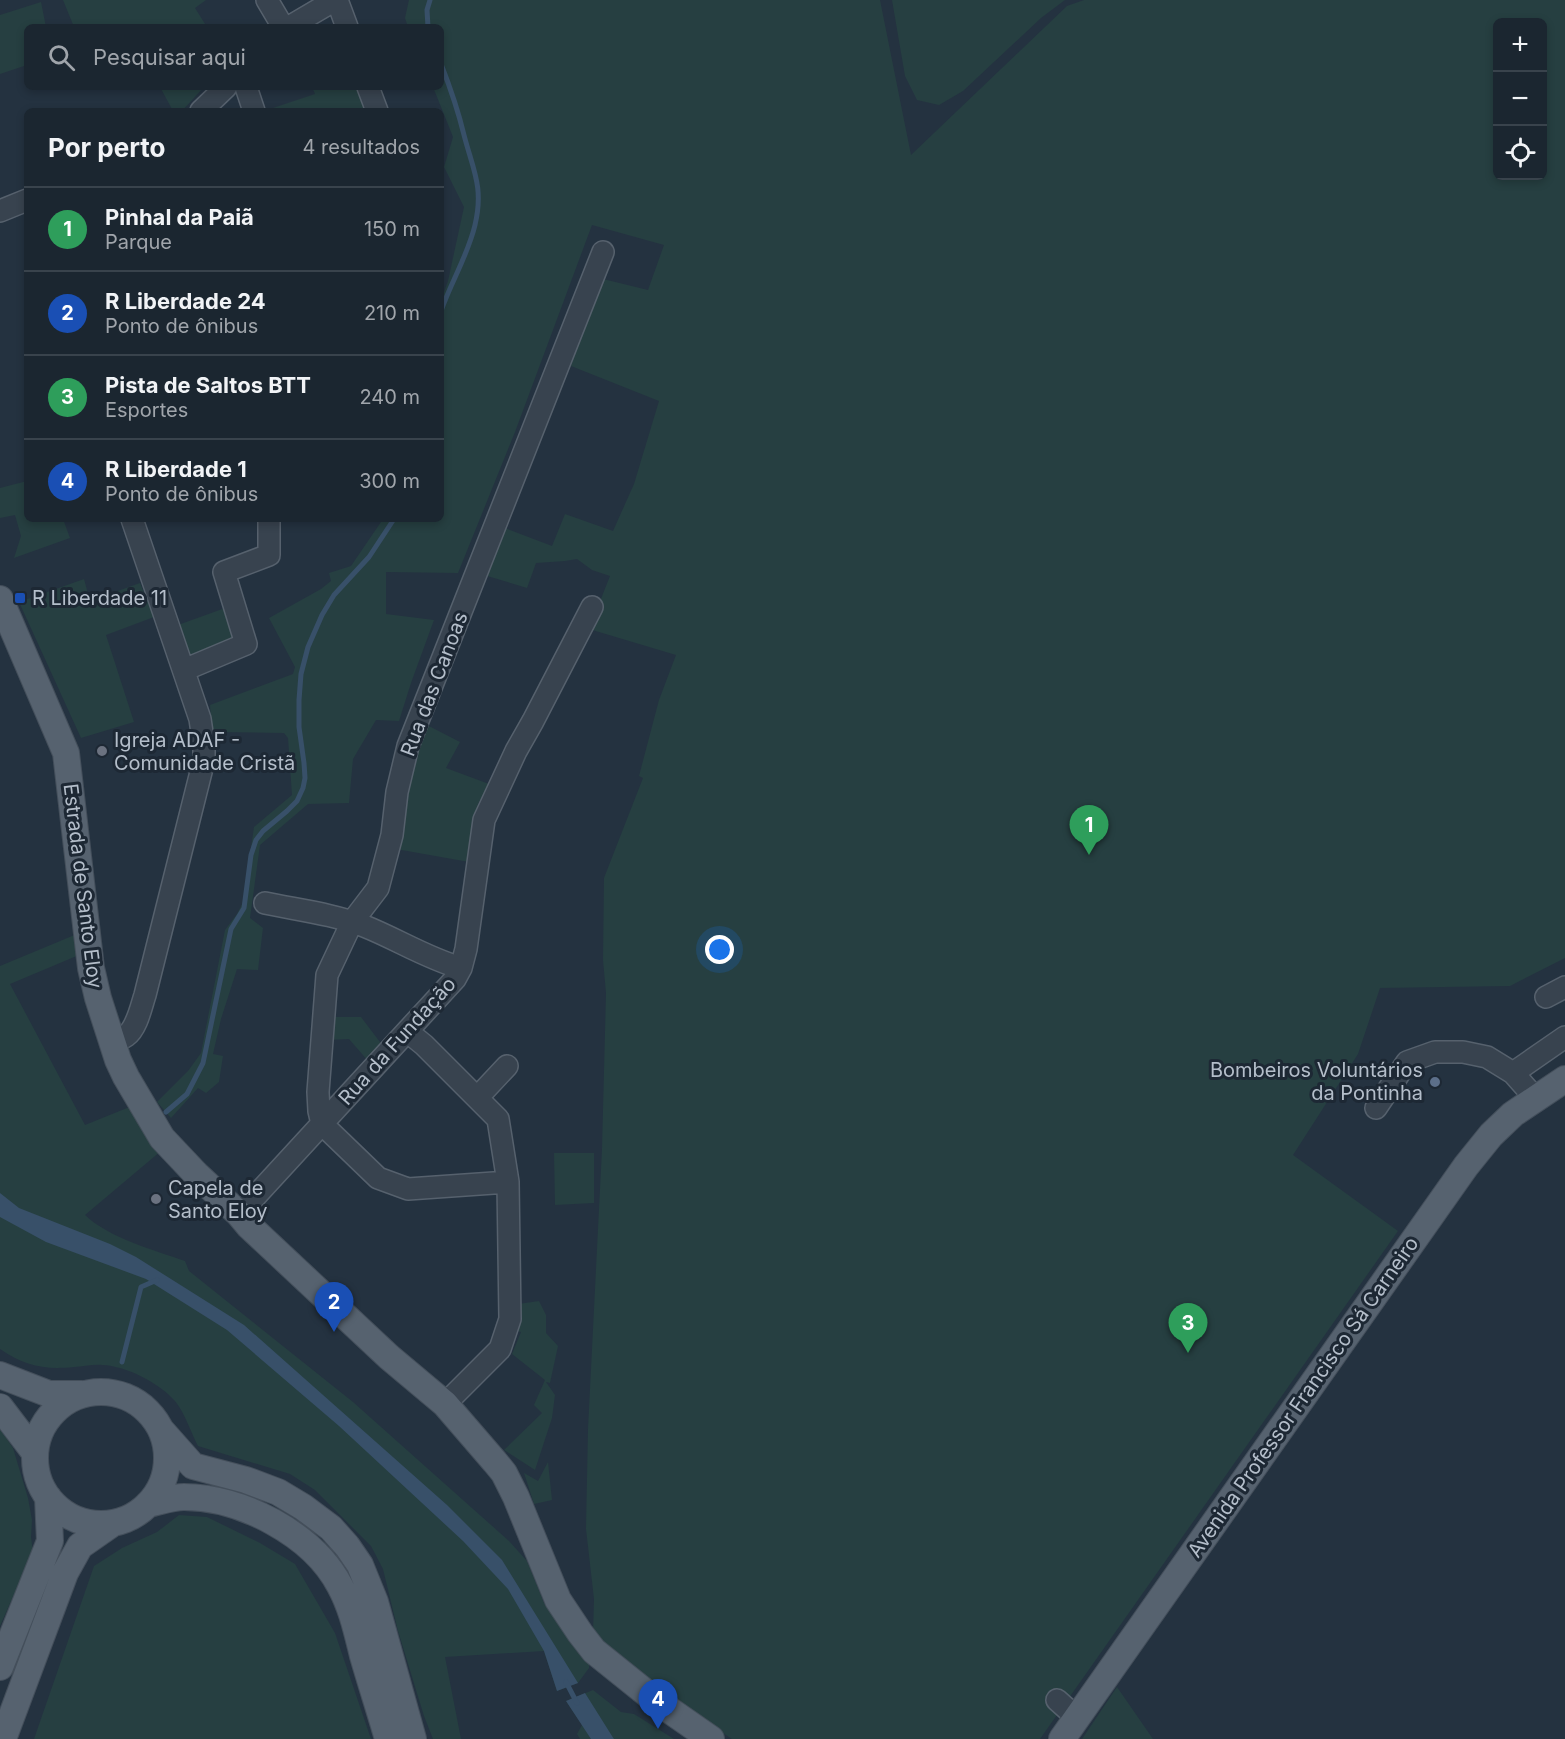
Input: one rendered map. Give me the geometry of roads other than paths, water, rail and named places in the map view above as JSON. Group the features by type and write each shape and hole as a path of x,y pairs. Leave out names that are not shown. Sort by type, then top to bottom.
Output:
{"main road":[{"name":"Estrada de Santo Eloy","path":"0,599 66,753 91,968 98,998 118,1060 162,1138 249,1226 389,1357 445,1404 504,1473 558,1600 594,1651 655,1700 711,1739"},
{"name":"Avenida Professor Francisco Sá Carneiro","path":"1065,1733 1466,1166 1491,1135 1513,1114 1565,1079"},
{"path":"0,1375 49,1394 104,1392 122,1395 138,1403 151,1415 161,1430 193,1466 246,1480 278,1492 331,1528 360,1565 375,1602 413,1739"},
{"path":"85,1394 56,1409 45,1422 38,1437 35,1453 35,1469 48,1497 61,1510 77,1519 95,1523 113,1522 132,1516 148,1504 159,1488 166,1469 166,1449 161,1430"},
{"path":"0,1407 35,1453"},
{"path":"0,1667 50,1540 48,1497"},
{"path":"148,1504 182,1497 213,1500 273,1521 315,1552 340,1585 350,1609 388,1739"},
{"path":"3,1739 65,1573 80,1546 113,1522"}],"street":[{"path":"267,0 282,24"},
{"path":"294,24 336,0 345,24"},
{"path":"204,108 223,90"},
{"path":"247,90 253,108"},
{"path":"369,90 376,108"},
{"path":"0,211 24,205"},
{"name":"Rua das Canoas","path":"322,1124 318,1092 327,975 352,922 378,888 392,835 397,792 408,746 603,252"},
{"path":"111,1041 126,1036 139,1015 201,776 204,746 201,719 133,522"},
{"path":"184,670 246,644 224,572 269,555 269,522"},
{"name":"Rua da Fundação","path":"239,1214 455,979 461,968 466,949 484,820 516,751 592,607"},
{"path":"265,903 352,922 431,958 461,968"},
{"path":"1546,997 1565,987"},
{"path":"408,1032 498,1119 508,1182 510,1319 500,1349 445,1404"},
{"path":"1513,1072 1565,1037"},
{"path":"1376,1108 1407,1062 1435,1052 1463,1052 1487,1057 1513,1072 1536,1099"},
{"path":"477,1098 507,1066"},
{"path":"322,1124 378,1178 408,1189 508,1182"},
{"path":"1057,1700 1065,1733"}],"water":[{"path":"0,1193 19,1208 110,1244 136,1257 244,1325 447,1505 502,1560 578,1683 557,1691 544,1651 508,1589 463,1541 339,1426 227,1330 146,1279 46,1242 0,1217"},
{"path":"585,1693 614,1739 591,1739 566,1701"}],"waterway":[{"path":"428,24 427,10 430,0"},
{"path":"444,73 478,189 477,212 472,236 444,304"},
{"path":"166,1112 187,1094 203,1063 231,929 244,908 251,855 256,840 297,801 303,788 305,778 299,727 299,700 301,674 308,647 334,595 369,557 392,522"},
{"path":"122,1362 141,1287 157,1280"},
{"path":"566,1682 577,1703"}],"place":[{"name":"R Liberdade 11","path":"20,598"},
{"name":"Igreja ADAF - Comunidade Cristã","path":"102,751"},
{"name":"Pinhal da Paiã","path":"1089,855"},
{"name":"Bombeiros Voluntários da Pontinha","path":"1435,1082"},
{"name":"Capela de Santo Eloy","path":"156,1199"},
{"name":"R Liberdade 24","path":"334,1332"},
{"name":"Pista de Saltos BTT","path":"1188,1353"},
{"name":"R Liberdade 1","path":"658,1729"}]}
